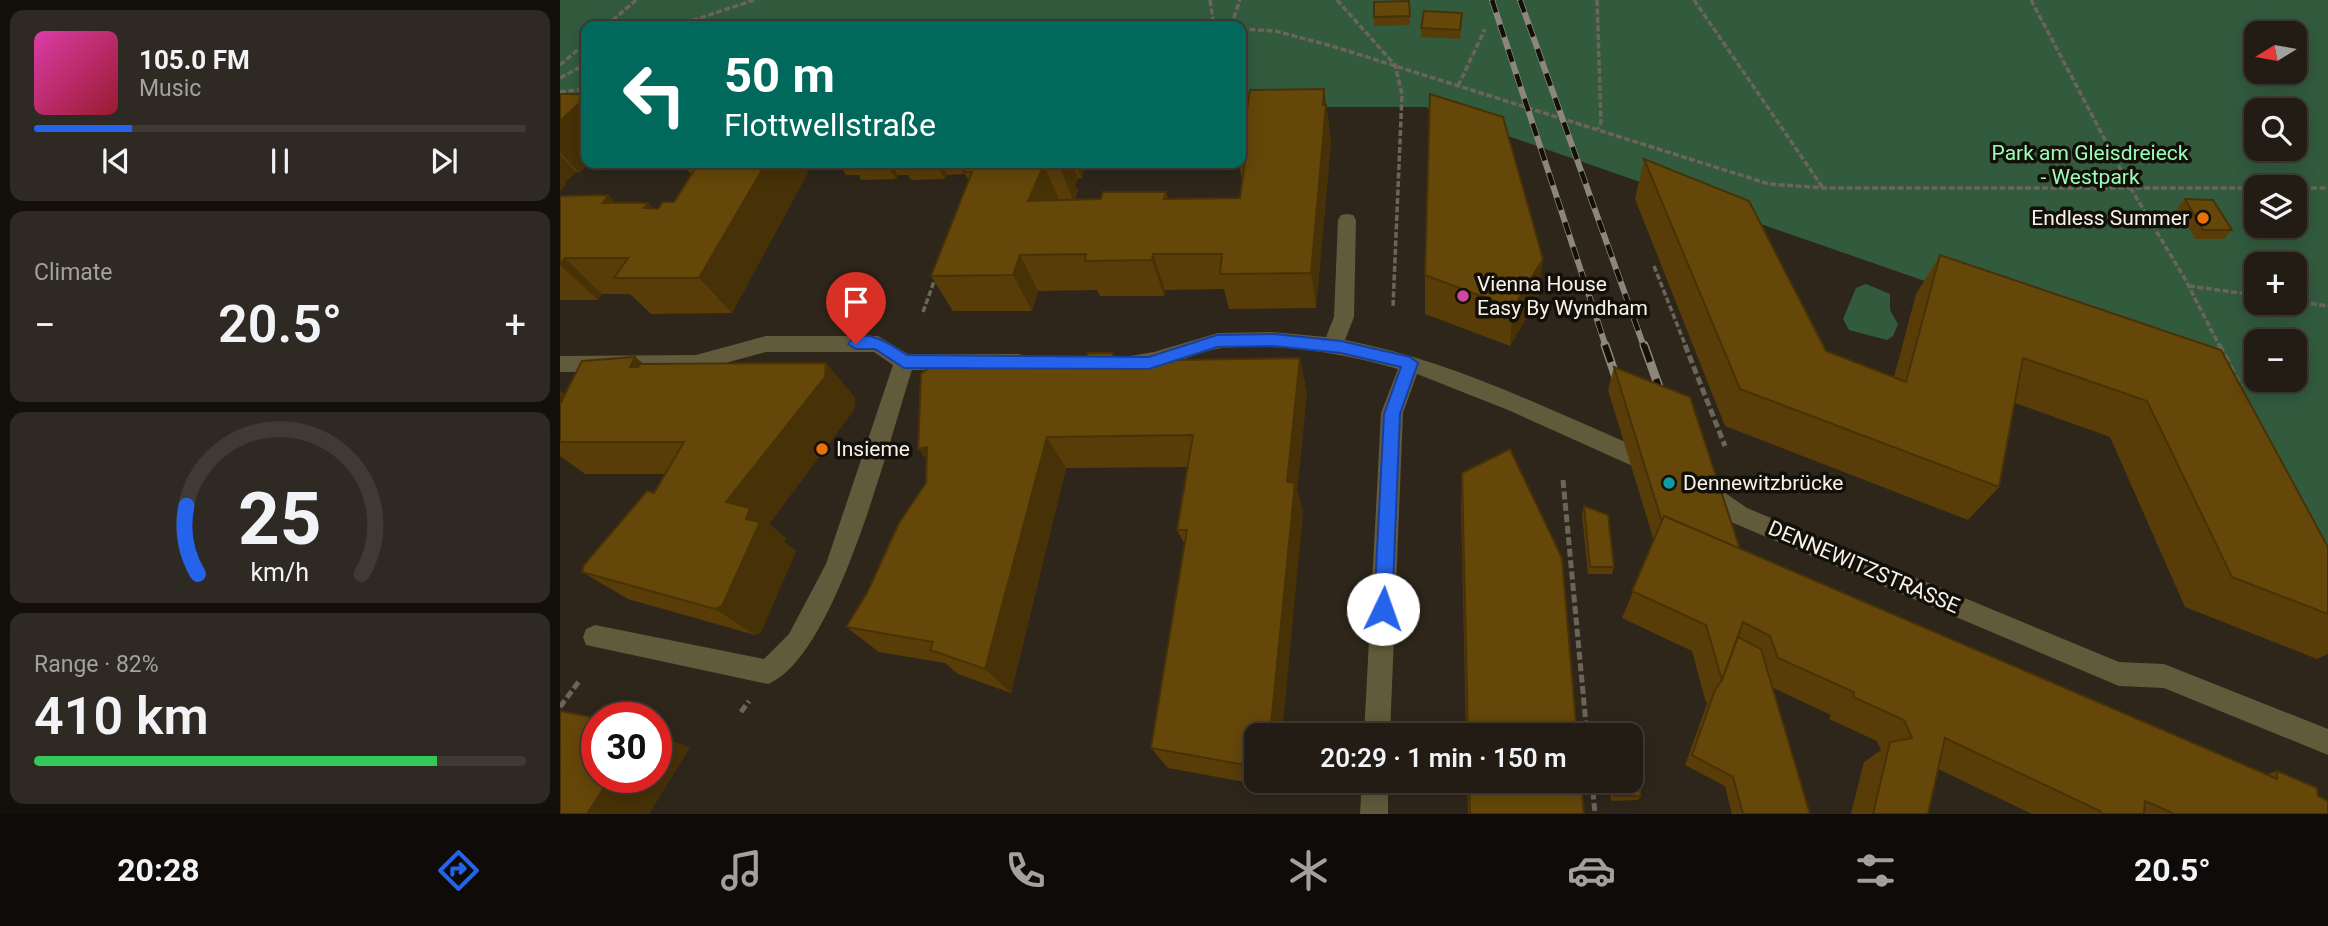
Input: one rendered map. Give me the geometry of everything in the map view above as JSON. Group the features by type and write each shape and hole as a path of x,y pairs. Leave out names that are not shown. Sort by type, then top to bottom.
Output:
{"street":[{"path":"1333,346 1344,317 1347,220"},
{"name":"DENNEWITZSTRASSE","path":"1108,363 1149,363 1217,341 1274,340 1333,346 1410,363 1699,484 1739,515 2119,674 2164,676 2328,742"},
{"path":"560,364 696,363 766,344 878,344 904,362 1041,362"},
{"path":"594,638 768,672 799,642 837,567 904,362"},
{"path":"1378,723 1392,414 1410,363"},
{"path":"1374,814 1375,793"}],"path":[{"path":"612,21 636,0"},
{"path":"691,21 754,0"},
{"path":"1210,0 1213,21"},
{"path":"1233,21 1240,0"},
{"path":"1337,0 1395,65 1402,94 1393,307"},
{"path":"1597,0 1601,122 1598,129"},
{"path":"1694,0 1824,188"},
{"path":"2031,0 2130,187 2189,286 2246,396"},
{"path":"1246,29 1275,31 1395,65 1769,184 1824,188 2244,188"},
{"path":"1458,86 1485,29"},
{"path":"560,65 581,47"},
{"path":"560,78 581,67"},
{"path":"560,92 581,90"},
{"path":"2307,188 2328,188"},
{"path":"1654,266 1725,446"},
{"path":"923,312 937,274"},
{"path":"2189,286 2244,293"},
{"path":"2307,303 2328,306"},
{"path":"1563,480 1586,723"},
{"path":"560,707 580,681"},
{"path":"1593,793 1595,814"}],"green space":[{"name":"Park am Gleisdreieck - Westpark","path":"560,0 2328,0 2328,585 2229,387 1425,107 1246,107 1246,21 581,21 581,112 560,112"},
{"path":"1866,284 1890,294 1890,310 1898,324 1893,336 1887,340 1849,330 1843,319 1856,288"}],"building":[{"path":"1409,1 1410,16 1374,17 1374,2"},
{"path":"1424,11 1462,13 1460,30 1421,28"},
{"path":"1324,89 1323,105 1326,105 1311,273 1220,274 1222,254 1153,254 1152,260 1085,261 1086,254 1020,255 1013,275 931,276 972,172 964,172 965,168 1043,168 1028,201 1101,199 1103,192 1166,192 1164,199 1240,198 1246,168 1246,114 1250,90"},
{"path":"560,94 581,94 581,102 560,121"},
{"path":"1430,94 1503,117 1543,259 1513,308 1425,275"},
{"path":"1644,159 1749,201 1826,351 1906,382 1940,255 2221,350 2328,547 2328,614 2232,577 2147,401 2023,358 1999,487 1740,389"},
{"path":"695,168 763,168 699,278 614,278 628,258 565,258 560,265 560,196 608,195 603,203 648,203 644,208 658,209 663,202 674,202"},
{"path":"2185,199 2213,200 2232,230 2203,230"},
{"path":"1088,353 1113,353 1112,361 1300,358 1287,482 1295,483 1271,723 1244,723 1244,765 1151,748 1187,530 1177,530 1193,435 1047,437 985,669 930,650 933,642 846,627 867,593 899,523 926,483 927,447 918,449 921,374 939,359 973,363 1045,358 1086,361"},
{"path":"635,357 630,367 638,367 640,364 826,363 825,377 726,502 750,508 746,519 760,522 722,606 715,609 582,572 584,565 647,491 654,493 684,442 560,442 560,404 582,361"},
{"path":"1614,367 1690,397 1740,549 1664,516 1662,522"},
{"path":"1510,449 1562,558 1576,723 1468,723 1462,473"},
{"path":"1584,506 1608,515 1614,567 1590,567"},
{"path":"1664,516 2277,779 2277,771 2317,788 2318,796 2328,801 2328,814 2175,814 2145,801 2144,814 2102,814 1945,738 1928,814 1873,814 1890,742 1912,738 1904,720 1853,697 1854,692 1778,658 1770,636 1743,622 1722,680 1706,625 1632,591"},
{"path":"1738,637 1761,649 1810,814 1743,814 1733,777 1692,755 1715,690 1722,680"},
{"path":"560,711 581,715 581,793 601,793 587,814 560,814"},
{"path":"1469,793 1582,793 1584,814 1470,814"},
{"path":"1614,793 1641,793 1641,796 1614,796"}],"railway":[{"path":"1492,0 1606,347"},
{"path":"1520,0 1644,347"},
{"path":"1605,345 1619,386"},
{"path":"1644,345 1664,401"}],"place":[{"name":"Endless Summer","path":"2203,218"},
{"name":"Vienna House Easy By Wyndham","path":"1463,296"},
{"name":"Insieme","path":"822,449"},
{"name":"Dennewitzbrücke","path":"1669,483"}],"route":[{"path":"856,344 878,344 904,362 1149,363 1217,341 1274,340 1341,347 1381,354 1410,363 1392,414 1383,609"}]}
